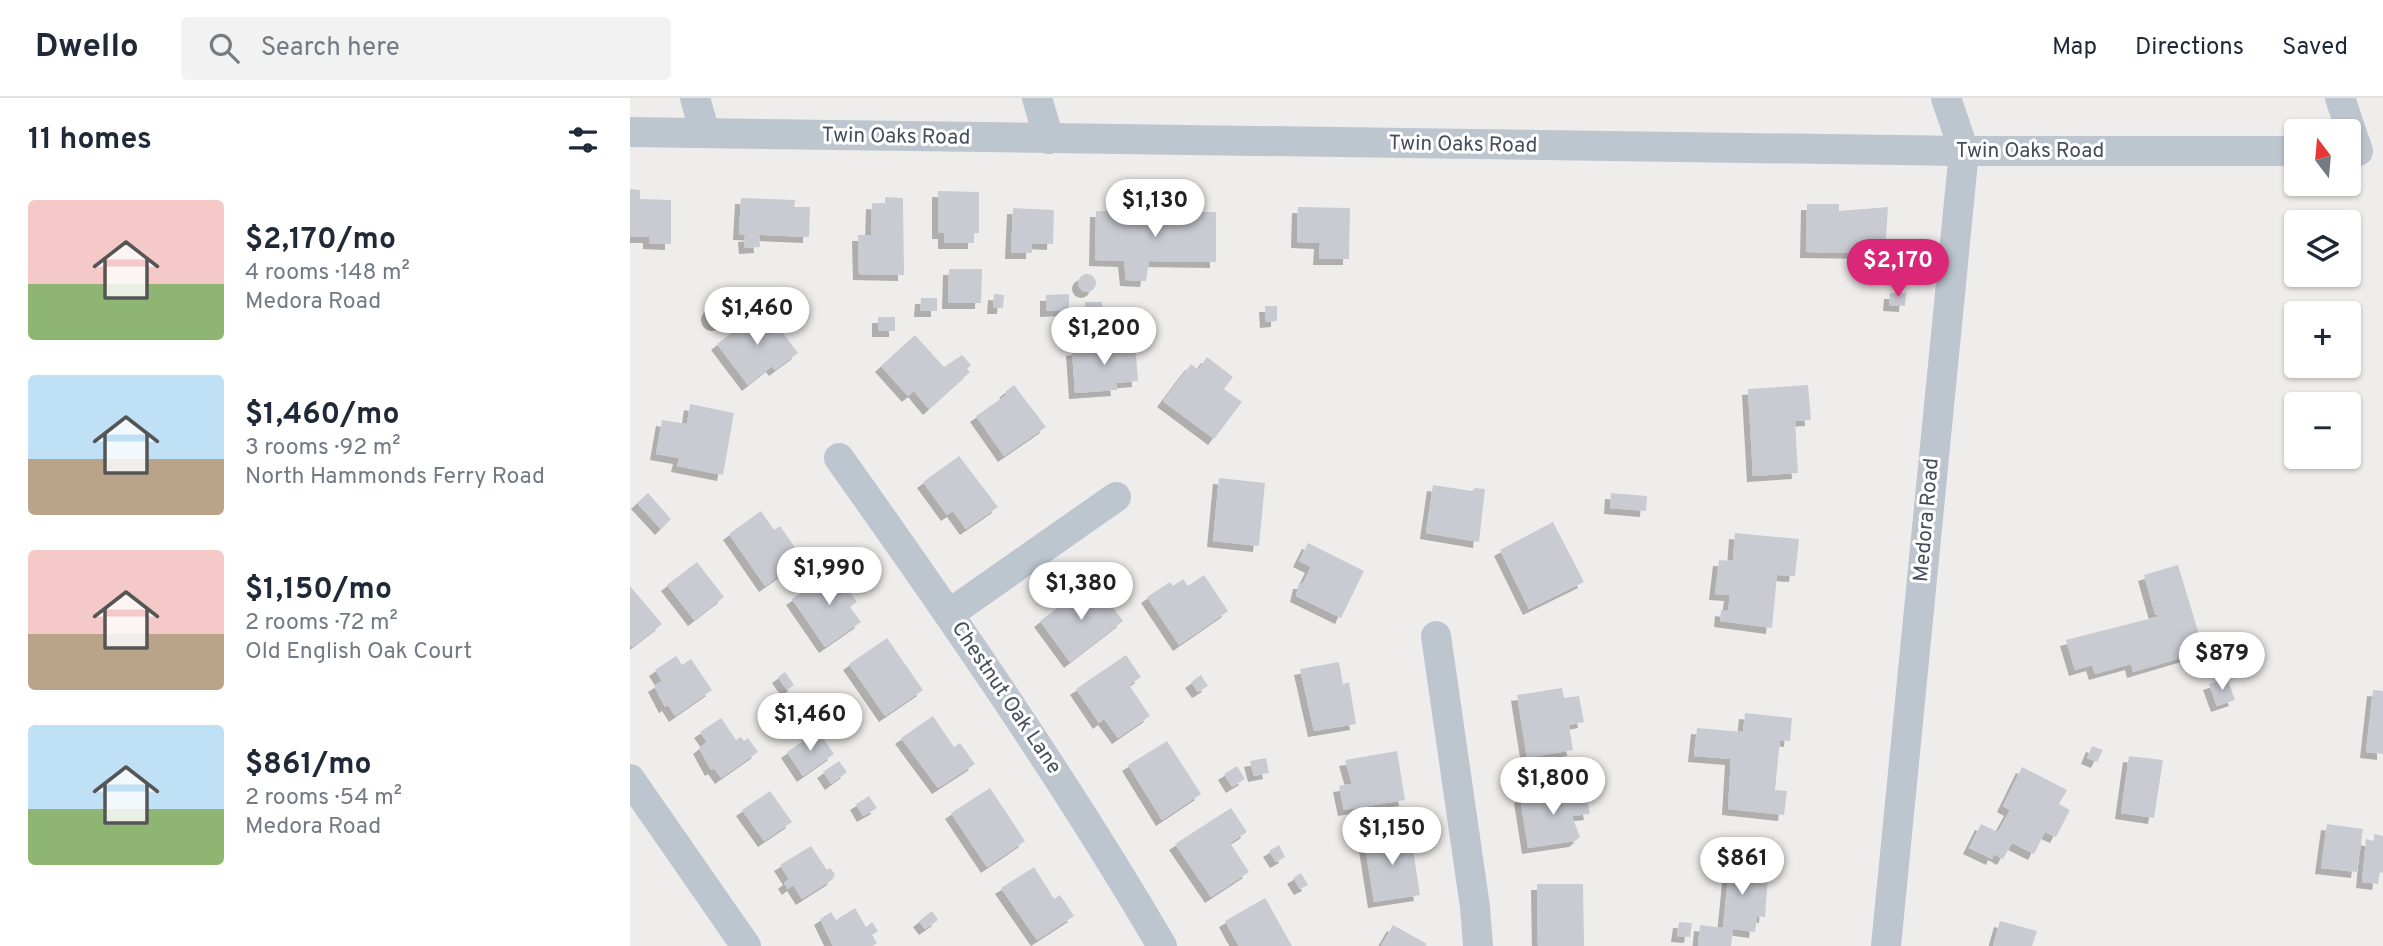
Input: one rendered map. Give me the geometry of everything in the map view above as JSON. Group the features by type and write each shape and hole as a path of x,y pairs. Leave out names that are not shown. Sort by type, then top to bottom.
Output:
{"street":[{"path":"695,98 705,133"},
{"path":"1037,98 1049,139"},
{"name":"Medora Road","path":"1886,946 1964,151 1946,98"},
{"path":"2340,98 2363,151"},
{"name":"Twin Oaks Road","path":"630,132 1964,151 2284,151"},
{"name":"Chestnut Oak Lane","path":"839,458 949,614 1101,842 1162,946"},
{"path":"949,614 1116,497"},
{"path":"1436,636 1475,907 1478,946"},
{"path":"630,779 746,946"}],"building":[{"path":"630,189 640,190 640,199 671,200 671,244 649,243 649,237 630,237"},
{"path":"938,191 979,192 979,233 974,233 974,243 944,243 944,233 938,233"},
{"path":"885,197 903,198 904,275 859,274 858,235 871,235 872,203 885,204"},
{"path":"741,198 795,200 794,207 810,207 809,237 739,234"},
{"path":"1807,204 1839,204 1839,211 1888,207 1885,253 1806,252"},
{"path":"1298,207 1350,208 1349,259 1319,259 1320,243 1297,242"},
{"path":"1013,208 1054,210 1053,244 1032,243 1032,253 1011,253"},
{"path":"1096,211 1216,212 1216,262 1149,261 1146,281 1126,280 1124,261 1095,260"},
{"path":"759,235 760,247 745,248 744,236"},
{"path":"949,269 982,269 981,303 948,303"},
{"path":"1087,274 1093,277 1096,283 1093,289 1087,292 1081,289 1078,283 1081,277"},
{"path":"1890,293 1906,293 1905,306 1889,305"},
{"path":"994,294 1004,295 1003,308 993,308"},
{"path":"1069,294 1069,310 1046,311 1046,295"},
{"path":"921,298 937,298 937,311 920,311"},
{"path":"1085,302 1102,302 1102,315 1085,314"},
{"path":"718,303 726,306 729,314 726,322 718,325 710,322 707,314 710,306"},
{"path":"1265,306 1277,306 1277,321 1266,322"},
{"path":"764,308 798,353 775,370 772,366 748,385 717,344"},
{"path":"878,317 895,317 895,331 878,331"},
{"path":"915,335 944,367 962,355 971,365 967,369 970,372 929,409 914,391 908,396 881,366"},
{"path":"1135,342 1138,381 1116,383 1117,390 1075,393 1072,350"},
{"path":"1207,357 1233,377 1224,389 1242,402 1214,439 1163,401 1191,364 1198,370"},
{"path":"1014,385 1046,427 1004,456 976,416 1005,396 1006,391"},
{"path":"1808,385 1811,420 1795,421 1798,473 1753,476 1748,389"},
{"path":"690,404 734,413 723,475 677,466 679,458 656,454 662,420 687,424"},
{"path":"959,456 998,507 966,529 953,511 947,515 923,482"},
{"path":"1219,478 1265,483 1259,546 1213,541"},
{"path":"1433,485 1472,491 1475,488 1485,489 1479,542 1426,533"},
{"path":"648,493 671,519 661,529 637,503"},
{"path":"1611,493 1647,496 1646,511 1610,508"},
{"path":"761,511 774,530 780,526 803,559 765,586 729,534"},
{"path":"1553,522 1584,582 1529,609 1500,550"},
{"path":"1735,533 1799,539 1795,576 1777,575 1772,628 1720,621 1721,610 1728,611 1730,595 1715,594 1719,560 1733,561"},
{"path":"1308,543 1364,571 1341,618 1296,596 1299,583 1303,583 1311,567 1299,561"},
{"path":"697,562 724,597 694,620 667,585"},
{"path":"2178,565 2204,651 2133,672 2131,664 2095,674 2092,665 2075,670 2066,640 2160,616 2155,614 2144,575"},
{"path":"839,567 854,589 850,592 857,602 850,607 861,622 825,647 792,599"},
{"path":"1204,575 1228,611 1179,645 1147,597 1170,582 1173,586 1183,579 1188,586"},
{"path":"630,586 662,624 632,647 630,644"},
{"path":"1097,586 1123,621 1070,662 1040,621 1080,591 1083,596"},
{"path":"887,638 923,690 885,716 849,664"},
{"path":"1126,655 1141,677 1129,685 1150,716 1118,738 1104,719 1099,723 1076,689"},
{"path":"676,656 682,665 691,659 712,690 675,716 668,705 665,707 654,686 662,681 655,670"},
{"path":"1339,662 1343,684 1349,682 1356,724 1314,731 1300,669"},
{"path":"785,672 794,685 787,690 778,677"},
{"path":"1201,675 1208,686 1198,692 1191,682"},
{"path":"2227,678 2235,700 2217,706 2209,684"},
{"path":"1562,688 1564,698 1579,696 1584,722 1569,725 1573,750 1527,758 1517,695"},
{"path":"2373,690 2383,691 2383,754 2366,752"},
{"path":"1745,713 1792,718 1790,741 1780,740 1775,790 1787,791 1784,815 1728,809 1731,759 1694,756 1697,728 1743,732"},
{"path":"933,716 954,747 960,743 975,764 938,788 901,738"},
{"path":"721,718 736,740 741,737 744,741 748,738 758,752 721,778 714,768 711,770 699,748 707,742 700,732"},
{"path":"818,731 834,754 803,776 787,752"},
{"path":"1167,741 1201,794 1162,820 1128,765"},
{"path":"2092,746 2103,750 2097,762 2087,758"},
{"path":"1397,751 1405,800 1344,810 1339,786 1352,784 1345,760"},
{"path":"2129,756 2163,760 2154,818 2121,813"},
{"path":"1266,758 1269,773 1254,776 1250,761"},
{"path":"839,761 847,772 831,784 823,772"},
{"path":"1237,766 1245,779 1232,787 1224,774"},
{"path":"2022,767 2067,790 2059,804 2070,810 2056,837 2045,832 2034,854 2012,843 2003,859 1994,854 1992,859 1969,848 1981,824 1998,832 2010,810 2003,806"},
{"path":"990,788 1025,841 987,867 951,813"},
{"path":"1568,790 1569,795 1586,793 1590,814 1572,816 1580,837 1575,841 1528,848 1520,797"},
{"path":"770,791 792,822 764,841 742,810"},
{"path":"869,796 877,808 863,816 856,804"},
{"path":"1231,808 1247,832 1230,843 1249,872 1211,897 1175,844"},
{"path":"2327,824 2363,829 2357,872 2321,868"},
{"path":"1410,831 1420,895 1374,902 1364,839"},
{"path":"2374,834 2383,836 2383,873 2380,872 2378,884 2362,882 2366,839 2374,841"},
{"path":"1739,844 1770,848 1765,917 1757,916 1755,932 1733,929 1731,946 1698,946 1700,925 1723,928 1729,867 1737,868"},
{"path":"1279,845 1285,857 1276,862 1269,851"},
{"path":"811,846 827,870 830,868 835,874 833,879 802,899 793,885 788,889 784,883 789,879 780,865"},
{"path":"1034,867 1054,899 1060,895 1074,916 1037,940 1001,888"},
{"path":"1301,873 1308,885 1300,889 1293,878"},
{"path":"1537,884 1583,884 1584,946 1538,946"},
{"path":"1265,898 1292,946 1239,946 1233,936 1225,921"},
{"path":"855,908 866,927 872,922 878,931 872,935 877,943 872,946 833,946 820,919 831,912 836,920"},
{"path":"932,911 938,920 925,929 919,921"},
{"path":"2000,921 2037,931 2032,946 1993,946"},
{"path":"1679,922 1692,923 1690,937 1677,936"},
{"path":"1393,925 1427,944 1381,946"}]}
